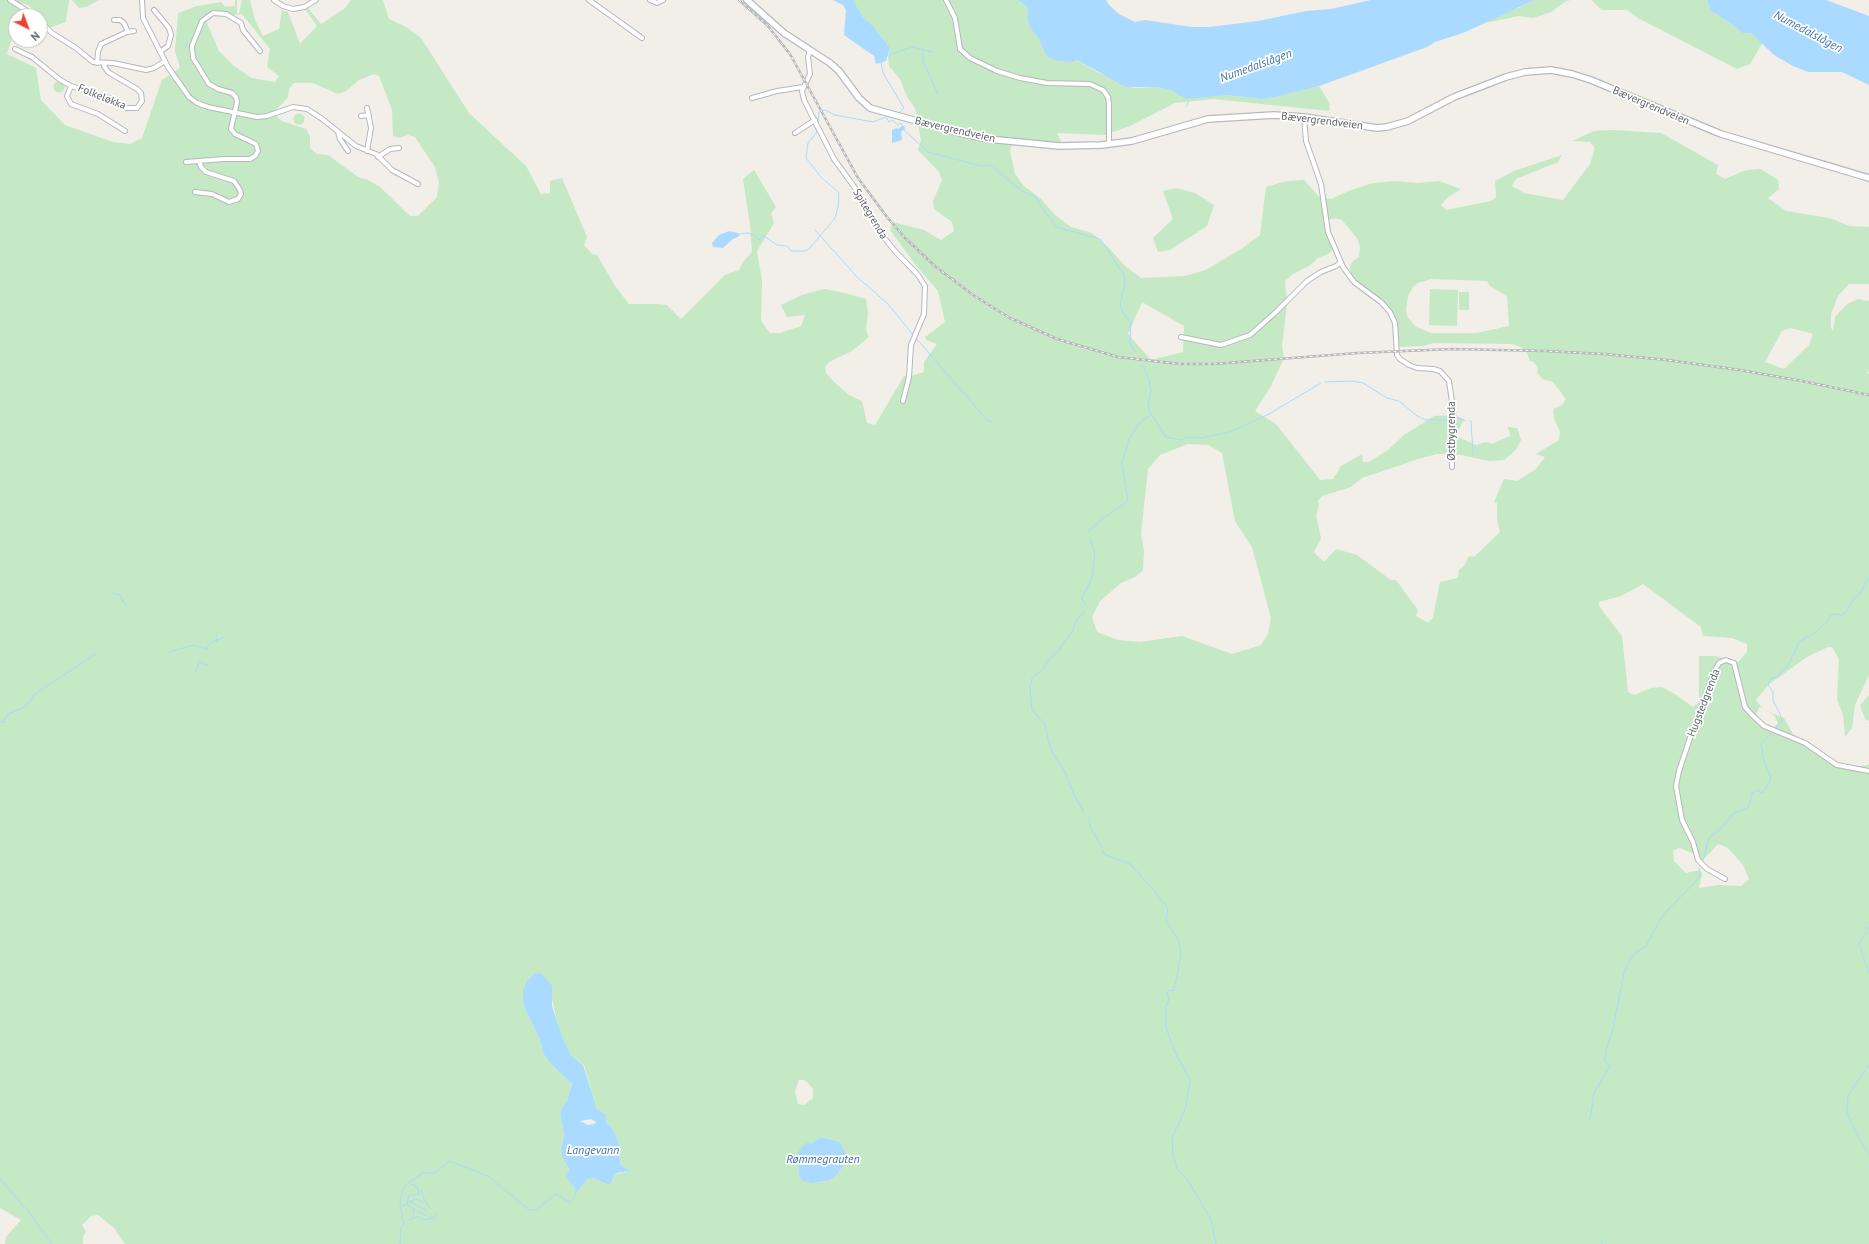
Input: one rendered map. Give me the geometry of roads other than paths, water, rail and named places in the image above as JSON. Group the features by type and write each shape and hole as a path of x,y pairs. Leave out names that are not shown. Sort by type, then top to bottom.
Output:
{"main road":[{"name":"Bævergrendveien","path":"747,0 784,33 840,71 863,102 870,108 879,112 988,139 1059,146 1109,144 1132,141 1184,125 1214,119 1274,116 1304,117 1377,128 1392,126 1418,117 1454,97 1511,75 1536,70 1556,71 1591,80 1721,134 1869,178"}],"street":[{"path":"10,0 23,8"},
{"path":"142,0 143,18 168,67 189,96 200,104 262,117 293,107 312,112 356,146 378,157 392,170 418,184"},
{"path":"274,0 283,6 293,9 304,7 316,0"},
{"path":"590,0 642,38"},
{"path":"650,0 657,3 663,0"},
{"path":"946,0 954,14 960,49 970,58 997,71 1020,78 1048,83 1090,84 1103,90 1108,96 1109,104 1109,144"},
{"path":"154,10 168,28 171,35 168,46 160,52"},
{"path":"186,162 199,160 250,159 256,155 258,150 256,144 232,130 231,125 237,102 236,97 232,93 213,87 206,81 195,62 192,50 200,24 208,15 216,12 223,12 240,23 243,30 260,51"},
{"path":"114,20 120,20 124,23 128,32"},
{"path":"48,30 52,34 76,48 85,57 97,63 113,62 146,70 154,68 165,61"},
{"path":"97,63 98,52 101,44 128,32 134,31"},
{"name":"Folkeløkka","path":"15,49 32,57 59,79 71,86 112,99 126,108 136,108 142,102 141,93 137,88 108,72 104,66 106,63"},
{"path":"752,98 777,91 803,87 810,74 808,57 810,50"},
{"name":"Folkeløkka","path":"71,86 67,96 71,104 98,114 125,131"},
{"name":"Spitegrenda","path":"803,87 803,97 834,160 862,199 881,235 918,275 925,286 924,314 912,345 909,377 903,401"},
{"path":"189,96 193,92"},
{"path":"367,108 371,128 367,151"},
{"path":"361,116 369,115"},
{"name":"Østbygrenda","path":"1304,117 1306,141 1320,179 1328,232 1341,262 1354,282 1381,302 1390,312 1394,323 1397,355 1400,359 1417,368 1440,371 1447,377 1451,387 1454,416 1452,467"},
{"path":"795,133 815,120"},
{"path":"338,132 340,139 348,151"},
{"path":"378,157 390,149 399,148"},
{"path":"196,192 212,194 229,202 238,199 241,194 234,181 206,172 201,167 199,160"},
{"path":"1181,336 1220,345 1250,335 1276,312 1306,281 1341,262"},
{"name":"Hugstedgrenda","path":"1726,879 1706,869 1698,860 1693,842 1682,820 1676,786 1679,772 1714,672 1722,662 1728,660 1734,663 1745,707 1764,726 1805,743 1837,765 1869,771"}],"water":[{"path":"833,0 853,0 863,17 874,27 890,48 886,61 876,64 874,56 844,35 846,10 843,5"},
{"name":"Numedalslågen","path":"1018,0 1106,0 1109,5 1119,14 1135,22 1145,20 1192,27 1210,27 1258,21 1306,11 1331,9 1371,0 1535,0 1463,33 1435,42 1427,47 1319,86 1261,99 1226,95 1186,99 1171,90 1157,87 1126,87 1077,60 1073,62 1058,61 1050,58 1045,54 1039,39 1030,28 1027,19 1028,8"},
{"name":"Numedalslågen","path":"1707,0 1826,0 1869,16 1869,85 1842,72 1808,72 1793,66 1774,55 1751,33 1742,33 1711,11"},
{"path":"897,128 901,131 902,140 892,143 892,130"},
{"path":"729,231 740,234 723,248 713,247 712,243 719,235"},
{"name":"Langevann","path":"535,973 542,974 552,986 552,1006 561,1034 571,1055 583,1065 597,1109 605,1114 607,1123 611,1126 619,1143 620,1164 632,1172 626,1171 614,1174 609,1185 593,1178 588,1179 576,1192 575,1188 566,1177 569,1169 562,1157 561,1149 564,1134 560,1114 562,1107 567,1101 572,1084 551,1064 543,1053 540,1040 526,1011 523,1001 523,990 527,981","holes":["591,1119 596,1122 588,1125 580,1121"]},
{"name":"Rømmegrauten","path":"821,1137 840,1142 846,1153 844,1165 836,1176 827,1181 812,1183 803,1181 799,1175 797,1155 802,1146 809,1142 811,1144"}],"waterway":[{"path":"185,48 188,42"},
{"path":"889,55 913,47 932,52"},
{"path":"923,50 923,61 938,94"},
{"path":"881,62 883,73 904,108 900,112"},
{"path":"1186,107 1189,101"},
{"path":"818,123 819,112 825,110 835,115 873,122 886,117 889,122 892,120 898,125 901,123 904,130 928,152 981,166 990,165 1022,191 1036,197 1042,208 1057,227 1100,239 1124,275 1125,284 1120,304 1123,313 1131,322 1130,339 1131,345 1135,352"},
{"path":"740,234 748,233 754,235 759,240 764,236 777,245 787,246 791,251 805,251 809,249 835,218 838,207 839,193 820,176 806,158 808,143 817,132 815,127"},
{"path":"815,230 857,277 887,303 914,336"},
{"path":"916,338 987,420 992,422"},
{"path":"1142,365 1148,377 1151,390 1148,405 1150,412 1166,437 1182,440 1186,437 1201,438 1230,432 1269,414 1321,383"},
{"path":"1325,382 1352,381 1363,383 1387,398 1399,401 1417,416 1426,420 1453,419"},
{"path":"1089,531 1102,519 1128,501 1122,463 1129,439 1138,425 1151,414"},
{"path":"1456,417 1466,421"},
{"path":"1470,421 1473,455"},
{"path":"1086,606 1082,598 1092,578 1095,554 1090,538"},
{"path":"1776,728 1782,721 1773,701 1773,692 1768,685 1771,679 1778,676 1789,664 1799,642 1814,633 1826,623 1830,616 1845,613 1855,597 1860,594 1869,576"},
{"path":"111,592 120,595 126,606"},
{"path":"1084,812 1074,795 1065,772 1053,754 1045,724 1032,710 1030,689 1032,678 1044,668 1048,660 1059,651 1061,646 1073,631 1075,622 1085,611"},
{"path":"217,641 216,635 218,631"},
{"path":"206,648 210,643 225,637"},
{"path":"169,652 193,645 208,649"},
{"path":"0,722 4,722 7,715 26,706 34,695 96,654"},
{"path":"195,672 199,662"},
{"path":"200,662 209,666"},
{"path":"1703,861 1709,838 1719,830 1734,813 1746,809 1749,806 1752,793 1758,790 1762,793 1769,783 1771,778 1764,761 1761,744 1771,733"},
{"path":"1088,817 1091,828 1101,846"},
{"path":"1103,851 1104,854 1130,864 1157,894 1168,908 1166,921 1179,941 1181,954 1176,982 1173,991 1169,990 1167,993 1169,999 1166,1007 1166,1028 1175,1052 1190,1080 1186,1107 1172,1138 1173,1155 1177,1169 1189,1182 1211,1220 1216,1244"},
{"path":"1590,1120 1594,1093 1610,1066 1605,1062 1606,1050 1612,1033 1624,973 1629,961 1634,954 1646,946 1663,915 1696,881 1700,874 1699,868"},
{"path":"1869,927 1859,944 1869,973"},
{"path":"1869,1065 1848,1095 1847,1111 1852,1125 1869,1156"},
{"path":"400,1244 401,1228 404,1224 400,1205 402,1190 408,1183 423,1173 435,1173 449,1161 488,1176 529,1210 536,1210 556,1194 569,1202 575,1197"},
{"path":"0,1179 28,1211 52,1244"},
{"path":"402,1206 407,1204 409,1195 419,1194 417,1187 411,1184"},
{"path":"419,1191 422,1189 423,1197 430,1209"},
{"path":"411,1201 416,1199 423,1202"},
{"path":"408,1201 426,1210"},
{"path":"407,1205 426,1216"},
{"path":"413,1217 414,1209"},
{"path":"429,1219 433,1218 437,1214"},
{"path":"409,1220 418,1216 421,1219 428,1220 431,1216"},
{"path":"1601,1244 1603,1239"}],"railway":[{"path":"739,0 767,25 790,54 858,178 887,217 905,238 936,267 973,295 1010,318 1057,339 1118,357 1180,364 1213,364 1358,353 1453,349 1604,354 1667,360 1740,370 1869,395"}]}
